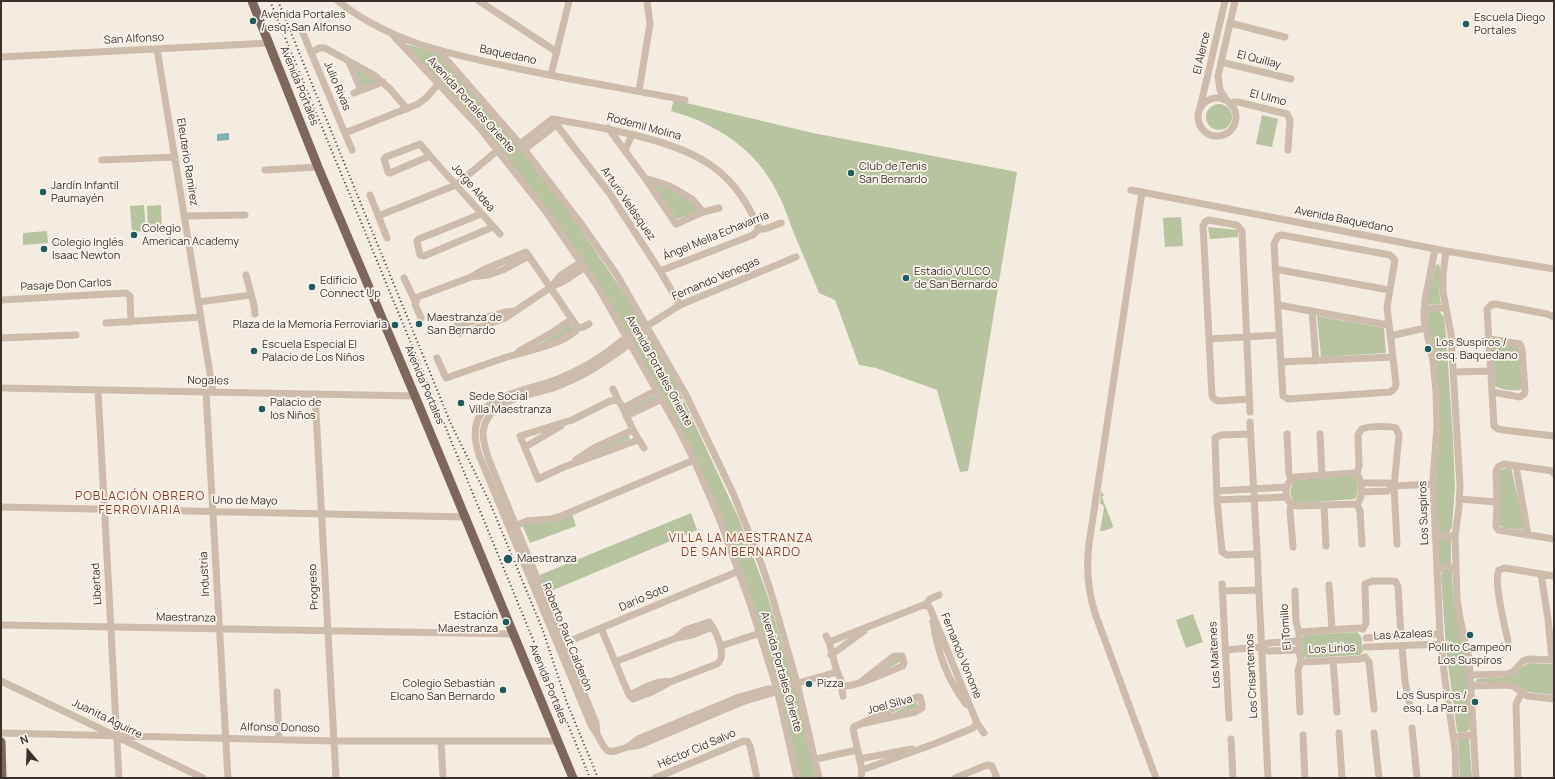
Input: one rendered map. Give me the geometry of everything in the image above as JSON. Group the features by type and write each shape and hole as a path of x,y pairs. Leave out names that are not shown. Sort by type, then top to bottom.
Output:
{"main road":[{"name":"Avenida Portales","path":"252,1 318,167 466,517 573,778"},
{"path":"1,742 2,778"}],"street":[{"name":"Baquedano","path":"338,1 362,18 392,34 440,51 462,57 551,75 685,100"},
{"path":"479,1 557,52"},
{"path":"551,75 569,1"},
{"path":"639,91 650,24 647,1"},
{"name":"El Alerce","path":"1225,1 1198,115 1201,127 1210,135 1223,135 1232,128 1235,122 1234,110 1221,93 1218,83 1218,76 1235,1"},
{"path":"1230,23 1285,37"},
{"name":"Julio Rivas","path":"302,32 352,150"},
{"name":"Avenida Portales Oriente","path":"392,34 439,83 498,150 544,209 598,288 662,399 694,460 739,570 777,689 797,778"},
{"name":"San Alfonso","path":"1,57 269,43"},
{"path":"414,58 416,50 421,45"},
{"path":"311,53 319,48 325,48 374,74 407,109"},
{"name":"Eleuterio Ramírez","path":"157,49 201,318 209,392"},
{"name":"Avenida Portales Oriente","path":"440,51 522,147 565,202 617,275 686,395 743,516 770,589 797,683 816,759 819,778"},
{"path":"457,71 457,65 462,57"},
{"path":"349,62 357,91 383,82"},
{"name":"El Quillay","path":"1221,62 1292,79"},
{"path":"345,133 418,104 427,97 439,83"},
{"path":"1200,109 1203,104 1213,99 1224,100 1230,104"},
{"name":"El Ulmo","path":"1230,104 1238,102 1287,114 1290,120 1288,150"},
{"path":"522,147 554,122"},
{"name":"Rodemil Molina","path":"554,122 608,128 681,148 709,164 725,177 739,193 750,210 758,229"},
{"name":"Arturo Velásquez","path":"554,122 610,194 660,271 680,305"},
{"path":"608,128 645,178 676,224 703,212 719,208"},
{"path":"625,151 632,134"},
{"name":"Jorge Aldea","path":"430,156 390,173 388,172 384,162 386,157 420,144 500,234"},
{"path":"378,216 456,185 498,150"},
{"path":"102,160 175,157"},
{"path":"265,170 318,167"},
{"path":"645,178 670,186 692,199 703,212"},
{"name":"Avenida Baquedano","path":"1131,190 1435,249 1554,270"},
{"path":"1142,192 1089,544 1088,581 1096,616 1156,778"},
{"path":"370,195 387,238"},
{"path":"481,214 419,239 417,241 420,254 424,256 493,227"},
{"path":"184,216 245,215"},
{"path":"1249,399 1218,401 1213,398 1212,395 1203,226 1208,220 1237,225 1242,231 1250,412"},
{"name":"Ángel Mella Echavarría","path":"660,271 753,235 758,229 765,229 781,223"},
{"path":"1282,235 1390,254 1395,260 1389,290 1387,307 1388,325 1396,384 1395,388 1390,392 1288,399 1283,396 1274,244 1278,236 1282,235"},
{"name":"Los Suspiros","path":"1435,249 1424,310 1425,328 1433,361 1436,392 1437,426 1434,484 1440,634 1454,737 1456,778"},
{"path":"1446,251 1443,284 1451,334 1459,499 1455,536 1456,571 1458,605 1469,654 1476,778"},
{"path":"415,301 418,297 471,277 488,275 503,270 528,254 578,328"},
{"name":"Fernando Venegas","path":"647,326 680,305 796,257"},
{"path":"515,311 458,325 455,330 459,333 472,330 505,318 551,287 560,276 583,264"},
{"path":"1275,269 1389,290"},
{"path":"246,275 255,314"},
{"path":"404,278 421,318"},
{"name":"Pasaje Don Carlos","path":"1,300 126,292 130,296 131,322"},
{"path":"198,302 251,295"},
{"path":"1554,317 1547,314 1493,304 1489,306 1487,311 1492,371 1494,424 1496,428 1554,436"},
{"path":"1278,305 1388,325"},
{"path":"1424,310 1446,308"},
{"path":"1312,311 1316,361"},
{"path":"106,323 201,318"},
{"path":"508,357 572,319"},
{"path":"437,358 446,378 554,343 574,333 578,328 589,324"},
{"name":"Roberto Paut Calderón","path":"647,326 629,340 624,339 574,372 493,401 480,416 475,433 477,448 512,527 561,645 591,725 603,746 614,752 629,746 640,745 742,702 772,694 777,689 837,672"},
{"path":"1390,336 1425,328"},
{"path":"1,338 76,335"},
{"path":"1209,339 1280,336"},
{"path":"1490,339 1520,344 1523,353 1525,392 1520,396 1492,392"},
{"path":"1281,362 1393,358"},
{"path":"1453,372 1492,371"},
{"name":"Nogales","path":"1,388 415,396"},
{"path":"613,389 614,401 623,408 638,440 644,448"},
{"name":"Libertad","path":"98,390 119,778"},
{"path":"623,408 657,390"},
{"name":"Industria","path":"209,392 213,511 228,778"},
{"name":"Progreso","path":"315,394 336,778"},
{"path":"626,416 662,399"},
{"path":"525,447 575,419 614,401"},
{"path":"575,419 520,436 538,479 564,467 638,440"},
{"name":"Los Crisantemos","path":"1250,422 1268,778"},
{"path":"1356,473 1359,466 1359,432 1364,428 1394,427 1397,429 1399,434 1394,486 1397,544"},
{"path":"564,467 594,448 633,430"},
{"path":"1251,434 1221,435 1215,438 1217,500 1222,552 1227,555 1257,554"},
{"path":"1287,434 1288,474 1291,480"},
{"path":"1320,434 1322,475"},
{"path":"512,527 527,521 558,517 694,460"},
{"path":"1554,474 1553,472 1504,464 1498,467 1496,471 1496,526 1498,530 1554,538"},
{"path":"1516,466 1528,534"},
{"path":"1293,547 1290,511 1291,504 1287,497 1286,487 1291,480 1295,477 1356,473"},
{"path":"1356,473 1360,477 1361,483 1361,498 1357,504"},
{"path":"1361,483 1389,482 1394,486"},
{"path":"1361,492 1388,491 1394,486 1434,484"},
{"path":"1217,491 1286,487"},
{"path":"1217,500 1287,497"},
{"path":"1459,499 1497,502"},
{"path":"1291,504 1297,506 1324,506 1357,504"},
{"path":"1357,504 1360,511 1362,544"},
{"path":"1324,506 1326,546"},
{"name":"Uno de Mayo","path":"1,507 466,517"},
{"path":"1435,536 1455,536"},
{"path":"1437,572 1440,568 1445,566 1451,567 1456,571"},
{"path":"1508,641 1499,594 1499,570 1504,568 1554,576"},
{"name":"Darío Soto","path":"561,645 739,570"},
{"path":"1471,675 1507,674 1513,672 1525,660 1553,660 1541,574"},
{"path":"1363,629 1366,623 1365,584 1372,581 1395,580 1398,583 1401,636"},
{"path":"1328,585 1332,629"},
{"name":"Los Maitenes","path":"1229,718 1222,588 1259,590"},
{"name":"El Tomillo","path":"1295,591 1296,622 1299,632 1298,641 1301,661 1298,670 1300,712"},
{"path":"843,696 843,686 837,672 828,639 928,606 930,599 939,595"},
{"name":"Fernando Vonome","path":"928,606 977,723 984,733"},
{"path":"601,628 615,662 629,694 632,698 636,699 658,690 670,682 719,663 722,655 712,627 710,623 707,622 682,632 676,638 615,662"},
{"name":"Maestranza","path":"1,625 514,634"},
{"path":"832,655 872,625"},
{"path":"1299,632 1332,629 1363,629"},
{"path":"1363,629 1366,638 1365,657 1369,662 1374,709"},
{"path":"720,646 760,633"},
{"name":"Las Azaleas","path":"1366,638 1440,634"},
{"path":"1225,650 1262,647 1268,643 1298,641"},
{"name":"Las Azaleas","path":"1366,648 1441,644"},
{"path":"1402,646 1405,680 1410,707"},
{"path":"1262,647 1268,651 1299,650"},
{"path":"843,686 851,685 862,681 903,666 904,662 902,656 894,656 862,681"},
{"name":"Los Lirios","path":"1301,661 1360,659 1365,657"},
{"path":"1333,660 1337,712"},
{"name":"Juanita Aguirre","path":"1,681 202,778"},
{"path":"1471,686 1507,685 1514,688 1521,694 1530,697 1554,699"},
{"path":"277,692 279,739"},
{"path":"1518,778 1516,708 1517,699 1521,694"},
{"name":"Joel Silva","path":"857,750 853,729 857,726 917,697 920,698 922,708 915,712 864,723"},
{"path":"816,759 857,750 861,774 973,728 977,723"},
{"path":"1412,728 1417,778"},
{"name":"Alfonso Donoso","path":"1,733 334,741 558,741"},
{"path":"1339,733 1342,778"},
{"path":"1374,733 1379,778"},
{"path":"1303,735 1305,778"},
{"path":"1454,737 1473,736"},
{"path":"1231,739 1233,778"},
{"name":"Héctor Cid Salvo","path":"655,778 747,740 750,746 755,777"},
{"path":"441,742 443,778"},
{"path":"859,759 934,744"},
{"path":"955,778 987,765 992,766 997,778"}],"green space":[{"path":"405,44 439,53 520,148 573,218 632,305 672,375 739,519 766,591 795,687 816,778 800,778 768,649 678,424 553,219"},
{"path":"352,65 379,81 362,88"},
{"name":"Estadio VULCO de San Bernardo","path":"674,100 813,133 1017,172 968,471 960,472 937,390 876,368 859,365 835,300 819,293 781,200 769,177 758,163 733,140 719,131 687,116 671,111"},
{"path":"1219,104 1229,107 1232,117 1229,127 1219,130 1209,127 1206,117 1209,107"},
{"path":"1262,115 1278,119 1272,147 1256,144"},
{"path":"651,183 665,187 677,193 689,201 699,211 677,219"},
{"path":"144,205 146,231 132,232 130,206"},
{"path":"161,205 162,231 148,232 147,206"},
{"path":"1181,217 1183,246 1165,247 1163,218"},
{"path":"1208,227 1238,230 1238,237 1210,239"},
{"path":"47,231 48,243 23,245 23,233"},
{"path":"1439,264 1441,304 1426,305 1436,265"},
{"path":"1438,310 1444,317 1446,334 1455,487 1452,527 1449,533 1442,534 1437,528 1435,505 1440,410 1427,314"},
{"path":"1317,316 1384,328 1386,353 1321,357"},
{"path":"571,324 575,331 527,352"},
{"path":"1494,343 1517,346 1519,349 1522,387 1520,390 1507,390 1495,386 1492,346"},
{"path":"655,395 657,399 629,413 627,409"},
{"path":"628,434 630,439 589,455"},
{"path":"1511,467 1525,530 1505,528 1499,525 1499,471"},
{"path":"1353,476 1356,478 1358,486 1358,492 1355,499 1300,503 1295,502 1291,497 1291,488 1295,480"},
{"path":"1101,491 1104,495 1102,497 1113,526 1112,528 1103,531 1100,531 1104,508 1103,505 1100,504"},
{"path":"691,513 697,530 546,593 539,576 542,574"},
{"path":"572,514 576,526 530,543 523,527 525,524"},
{"path":"1438,538 1451,539 1451,565 1439,566"},
{"path":"1444,567 1452,571 1453,594 1467,662 1470,729 1466,732 1459,733 1457,731 1446,649 1441,575"},
{"path":"1193,614 1203,642 1186,648 1176,620"},
{"path":"1357,632 1361,636 1363,651 1360,655 1306,658 1303,656 1302,638 1304,635"},
{"path":"899,656 902,661 874,675"},
{"path":"1528,663 1554,664 1554,695 1528,692 1512,682 1475,682 1477,679 1508,677"},
{"path":"916,701 919,707 890,715"},
{"path":"1469,738 1472,778 1460,778 1458,739"}],"water":[{"path":"229,133 229,140 217,141 217,134"}],"railway":[{"path":"270,1 590,778"},
{"path":"278,1 451,424 490,503 542,628 567,703 598,778"}],"place":[{"name":"Avenida Portales / esq. San Alfonso","path":"253,21"},
{"name":"Escuela Diego Portales","path":"1466,24"},
{"name":"Club de Tenis San Bernardo","path":"851,173"},
{"name":"Jardín Infantil Paumayén","path":"43,192"},
{"name":"Colegio American Academy","path":"134,235"},
{"name":"Colegio Inglés Isaac Newton","path":"44,249"},
{"name":"Estadio VULCO de San Bernardo","path":"906,278"},
{"name":"Edificio Connect Up","path":"312,287"},
{"name":"Maestranza de San Bernardo","path":"419,324"},
{"name":"Plaza de la Memoria Ferroviaria","path":"395,325"},
{"name":"Los Suspiros / esq. Baquedano","path":"1428,349"},
{"name":"Escuela Especial El Palacio de Los Niños","path":"254,351"},
{"name":"Sede Social Villa Maestranza","path":"461,403"},
{"name":"Palacio de los Niños","path":"262,409"},
{"name":"Maestranza","path":"508,559"},
{"name":"Estación Maestranza","path":"506,622"},
{"name":"Pollito Campeón Los Suspiros","path":"1470,635"},
{"name":"Pizza","path":"809,684"},
{"name":"Colegio Sebastián Elcano San Bernardo","path":"503,690"},
{"name":"Los Suspiros / esq. La Parra","path":"1475,702"}],"district":[{"name":"POBLACIÓN OBRERO FERROVIARIA","path":"140,504"},
{"name":"VILLA LA MAESTRANZA DE SAN BERNARDO","path":"741,546"}]}
